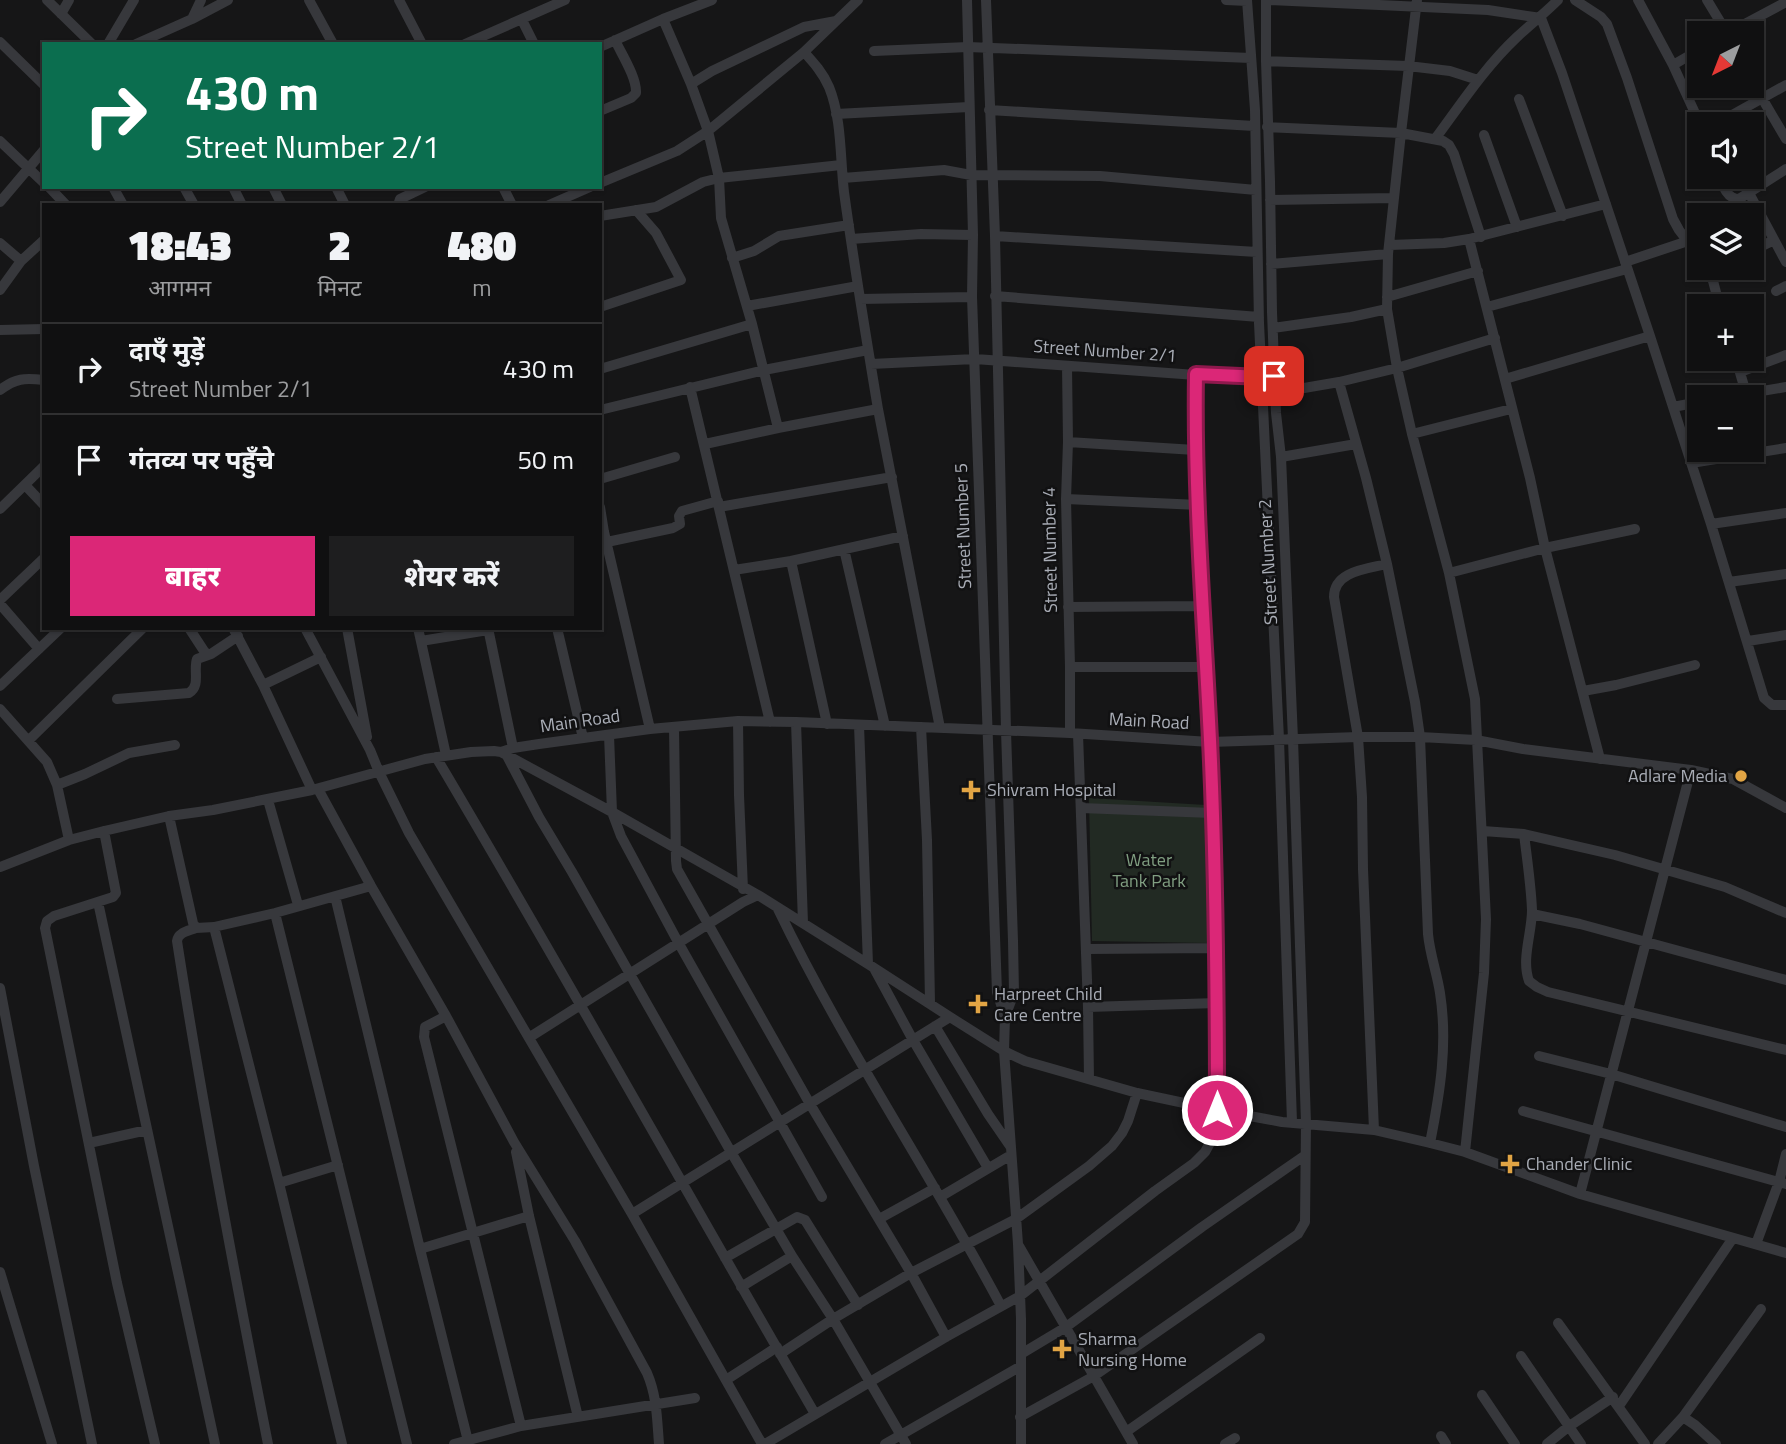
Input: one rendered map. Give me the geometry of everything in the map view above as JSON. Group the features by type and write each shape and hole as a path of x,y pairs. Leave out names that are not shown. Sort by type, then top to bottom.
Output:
{"street":[{"path":"47,0 90,42"},
{"path":"61,14 69,0"},
{"path":"109,42 134,0"},
{"path":"192,19 201,0"},
{"path":"140,42 228,0"},
{"path":"309,0 332,42"},
{"path":"399,0 421,42"},
{"path":"470,42 565,0"},
{"path":"602,46 712,0"},
{"path":"602,182 677,151 708,131 804,52 858,0"},
{"name":"Street Number 5","path":"967,0 972,297 997,992 1004,1017 1018,1244 1021,1441"},
{"path":"985,0 995,236 1014,993 1004,1017"},
{"path":"1226,0 1247,1 1251,58 1292,1122"},
{"path":"1268,0 1417,4 1541,18"},
{"name":"Street Number 2","path":"1020,1417 1094,1376 1298,1234 1305,1222 1306,1123 1293,739 1274,376 1267,127 1268,0"},
{"path":"1435,139 1478,80 1517,37 1558,0"},
{"path":"1575,0 1607,23 1628,78 1673,219 1687,240"},
{"path":"1639,0 1695,112"},
{"path":"1707,0 1720,21"},
{"path":"1417,4 1394,198 1387,309 1397,368 1449,573 1475,699 1486,919 1484,972 1465,1152"},
{"path":"1751,21 1783,5"},
{"path":"1541,18 1650,336 1764,698 1772,705 1786,705"},
{"path":"663,19 708,131 719,178 721,218 752,324 778,428"},
{"path":"522,20 533,42"},
{"path":"691,84 712,71 804,27 836,21"},
{"path":"602,110 631,98 636,93 633,79 615,40"},
{"path":"0,41 42,83"},
{"path":"874,51 968,47 1251,58"},
{"path":"804,52 823,74 836,114 842,178 868,350 940,728"},
{"path":"1673,65 1687,57"},
{"path":"1266,61 1408,66 1450,71 1478,80"},
{"path":"1738,112 1786,85"},
{"path":"1519,99 1563,216"},
{"path":"1761,100 1786,139"},
{"path":"836,114 969,107"},
{"path":"989,110 1254,125"},
{"path":"1267,127 1401,133 1443,141 1454,154 1475,238 1478,271 1511,409 1600,759"},
{"path":"1484,135 1517,227"},
{"path":"0,141 42,181"},
{"path":"0,202 42,152"},
{"path":"602,216 656,207 704,182 719,178 841,166"},
{"path":"1725,189 1732,198 1739,199 1786,169"},
{"path":"842,178 944,170 971,175 1100,176 1256,190"},
{"path":"50,189 64,203"},
{"path":"554,203 585,189"},
{"path":"399,203 412,190"},
{"path":"1749,193 1786,262"},
{"path":"1270,200 1394,198"},
{"path":"1272,264 1475,238 1606,204"},
{"path":"602,306 681,280 656,233 636,210"},
{"path":"733,258 754,251 779,236 849,225"},
{"path":"851,239 921,234 973,235"},
{"path":"995,236 1257,253"},
{"path":"1764,245 1774,240"},
{"path":"1487,307 1626,265 1687,241"},
{"path":"0,290 22,261 42,242"},
{"path":"0,243 22,261"},
{"path":"1387,297 1478,271"},
{"path":"747,306 858,286"},
{"path":"995,296 1259,317"},
{"path":"860,299 972,297"},
{"path":"1273,328 1387,309"},
{"path":"602,368 752,324"},
{"path":"0,330 42,327"},
{"path":"1505,379 1650,336"},
{"path":"1275,393 1397,368 1495,338"},
{"path":"602,409 764,370 868,350"},
{"path":"1744,385 1740,372 1786,355"},
{"name":"Street Number 2/1","path":"871,364 975,359 1196,374 1274,376"},
{"name":"Street Number 4","path":"1067,366 1068,607 1074,734 1081,808 1089,1079"},
{"path":"306,630 370,750 416,845 530,1037 764,1444 1020,1296 1200,1158 1211,1141 1217,1110 1216,948 1210,742 1195,450 1196,374"},
{"path":"0,390 12,381 42,380"},
{"path":"1339,382 1387,564 1420,737 1428,934 1440,992 1444,1038 1443,1068 1430,1143"},
{"path":"690,387 770,722"},
{"path":"1764,390 1786,387"},
{"path":"1673,407 1687,404"},
{"path":"705,444 878,409"},
{"path":"1412,434 1511,409"},
{"path":"1069,442 1195,450"},
{"path":"1280,457 1356,444"},
{"path":"1691,463 1786,448"},
{"path":"602,478 675,457"},
{"path":"2,503 42,468"},
{"path":"650,729 604,535 673,528 680,524 682,511 892,477"},
{"path":"25,485 42,503"},
{"path":"1066,499 1199,505"},
{"path":"1711,524 1786,513"},
{"path":"1449,573 1545,548 1635,529"},
{"path":"734,570 791,561 903,536"},
{"path":"845,549 885,726"},
{"path":"39,649 0,602 42,560"},
{"path":"791,561 827,724"},
{"path":"1374,1130 1358,737 1334,589 1342,578 1387,564"},
{"path":"1729,582 1786,574"},
{"path":"1068,607 1203,606"},
{"path":"0,685 59,630"},
{"path":"29,740 141,630"},
{"path":"190,630 208,654"},
{"path":"347,630 370,750"},
{"path":"418,630 441,756 815,1414"},
{"path":"421,641 482,630"},
{"path":"488,630 507,752 540,817 731,1152 903,1439"},
{"path":"557,630 583,738"},
{"path":"117,699 189,693 196,686 195,661 201,656 211,654 236,632 315,790 632,1344 653,1387 659,1444"},
{"path":"1748,641 1786,635"},
{"path":"263,685 321,657"},
{"path":"1583,691 1695,665"},
{"path":"1070,667 1206,667"},
{"path":"0,709 47,762 57,785 69,840"},
{"path":"738,721 743,902"},
{"name":"Main Road","path":"0,867 69,840 104,831 169,816 315,790 441,756 482,751 507,752 650,729 738,721 921,727 1210,742 1358,737 1476,740 1523,749 1691,769 1733,779 1786,808"},
{"path":"796,722 803,923"},
{"path":"859,725 871,965 988,1168"},
{"path":"921,727 927,840 930,1003"},
{"path":"674,728 677,869 946,1337"},
{"path":"609,735 612,812 621,836 822,1197"},
{"path":"57,785 129,753 175,745"},
{"path":"507,752 777,906 1004,1051 1025,1061 1137,1093 1217,1110 1292,1122 1374,1130 1430,1143 1465,1152 1580,1194 1786,1253"},
{"path":"1580,1194 1691,769"},
{"path":"268,800 298,905"},
{"path":"1081,808 1212,813"},
{"path":"169,816 196,928"},
{"path":"104,831 116,893 113,897 54,916 47,921 45,928 117,1283 155,1444"},
{"path":"1483,831 1524,834 1615,855 1725,887 1786,913"},
{"path":"1524,834 1532,914 1526,964 1529,981 1536,987 1786,1050"},
{"path":"268,1444 196,1066 177,937 196,928 214,927 275,913 371,886"},
{"path":"530,1037 580,1003 758,895"},
{"path":"335,896 468,1441"},
{"path":"98,902 215,1444"},
{"path":"777,906 812,976 1001,1306"},
{"path":"275,913 407,1444"},
{"path":"1532,914 1646,941 1786,980"},
{"path":"214,927 342,1444"},
{"path":"1087,949 1216,948"},
{"path":"0,988 92,1444"},
{"path":"1088,1007 1217,1003"},
{"path":"446,1016 425,1027 424,1037 521,1426"},
{"path":"632,1214 950,1017"},
{"path":"879,1219 988,1168 1011,1151 935,1026"},
{"path":"1539,1056 1611,1074 1786,1127"},
{"path":"726,1380 911,1273 1016,1219 1112,1146 1122,1133 1137,1093"},
{"path":"1524,1111 1782,1183"},
{"path":"89,1143 147,1130"},
{"path":"514,1142 529,1216 578,1417"},
{"path":"1756,1244 1782,1183 1786,1154"},
{"path":"885,1444 903,1439 1021,1360 1304,1156"},
{"path":"279,1183 338,1165"},
{"path":"420,1248 529,1216"},
{"path":"725,1258 797,1217 805,1220 858,1305"},
{"path":"1547,1444 1568,1427 1616,1401 1733,1238"},
{"path":"1018,1244 1133,1444"},
{"path":"741,1287 792,1256"},
{"path":"0,1272 52,1444"},
{"path":"1658,1444 1683,1417 1761,1309"},
{"path":"1558,1323 1646,1444"},
{"path":"1126,1432 1260,1338"},
{"path":"1521,1356 1581,1444"},
{"path":"1482,1395 1516,1444"},
{"path":"454,1444 489,1439 521,1426 695,1398"},
{"path":"1683,1417 1695,1424 1716,1444"},
{"path":"1010,1444 1021,1441"}],"green space":[{"name":"Water Tank Park","path":"1089,798 1206,805 1210,911 1208,943 1092,941"}],"place":[{"name":"Adlare Media","path":"1741,776"},
{"name":"Shivram Hospital","path":"971,790"},
{"name":"Harpreet Child Care Centre","path":"978,1004"},
{"name":"Chander Clinic","path":"1510,1164"},
{"name":"Sharma Nursing Home","path":"1062,1349"}],"route":[{"path":"1217,1110 1211,765 1195,450 1196,374 1274,376"}]}
